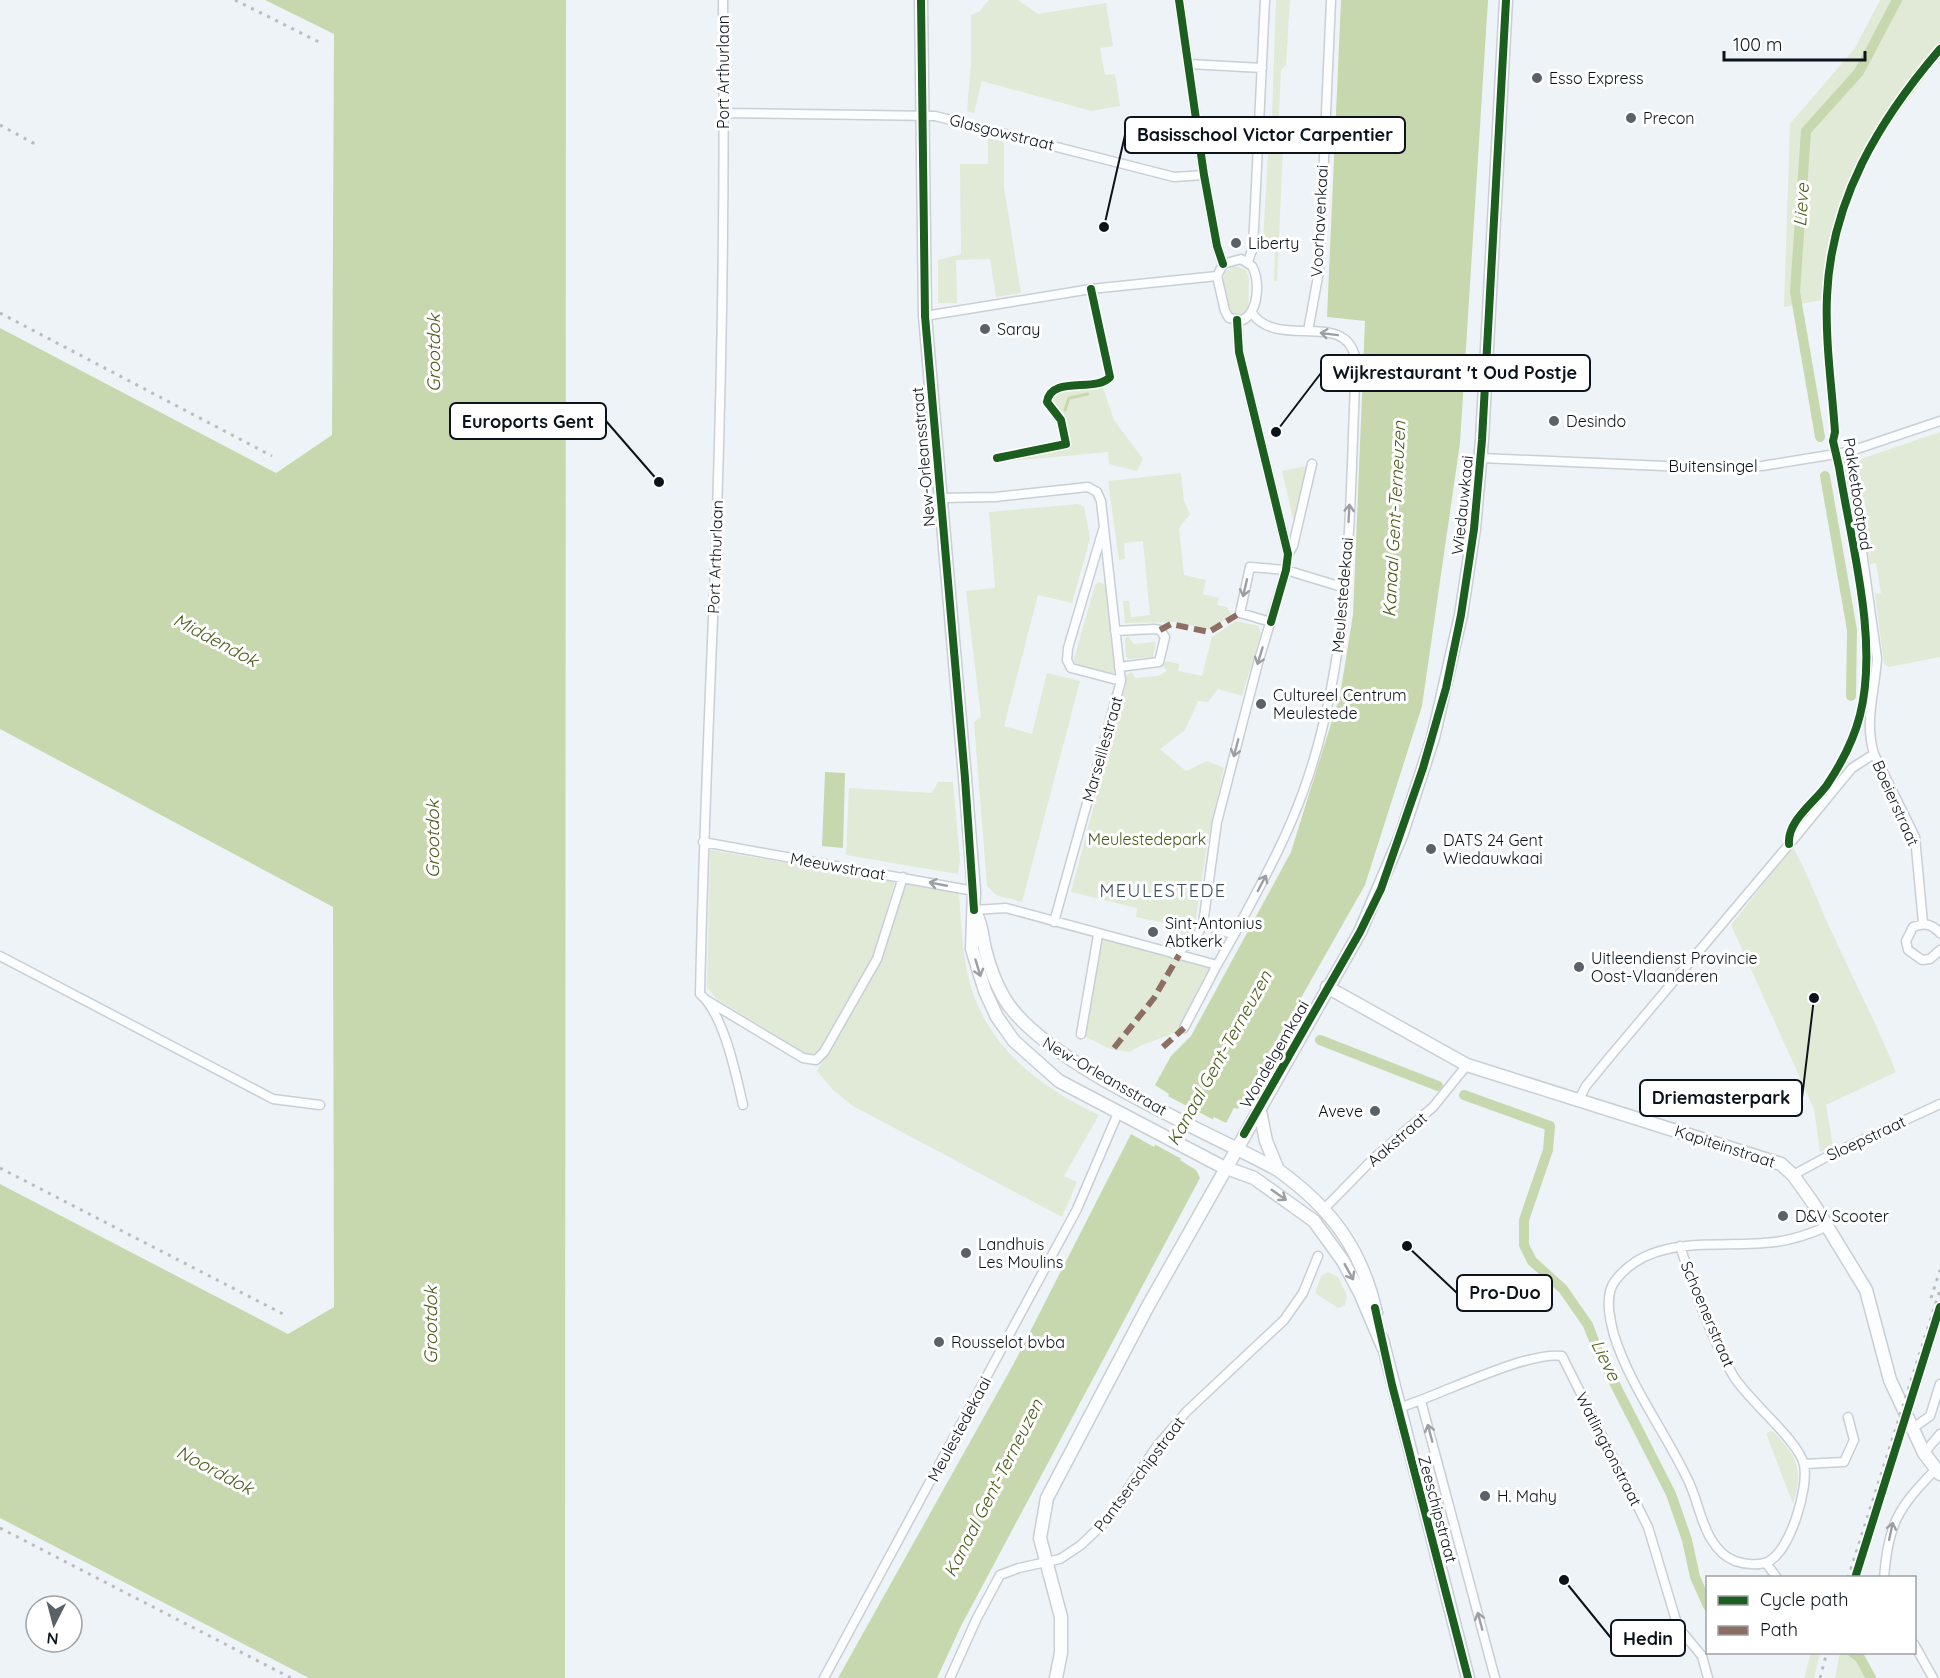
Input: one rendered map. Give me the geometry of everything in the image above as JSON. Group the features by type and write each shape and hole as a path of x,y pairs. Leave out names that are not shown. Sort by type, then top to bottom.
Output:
{"main road":[{"name":"New-Orleansstraat","path":"921,0 925,316 974,891 972,949 997,1017 1014,1041 1059,1081 1227,1168"},
{"name":"Wiedauwkaai","path":"1327,987 1360,932 1381,889 1433,738 1461,615 1474,529 1481,458 1506,0"},
{"name":"New-Orleansstraat","path":"974,910 981,923 984,948 1003,997 1024,1024 1049,1046 1144,1100 1238,1148"},
{"name":"Kapiteinstraat","path":"1327,987 1467,1065 1781,1164 1793,1175 1828,1226 1866,1290 1890,1380 1924,1453 1937,1472"},
{"name":"Wondelgemkaai","path":"1047,1562 1040,1538 1047,1498 1148,1306 1327,987"},
{"path":"1259,1106 1266,1141 1278,1170"},
{"name":"Zeeschipstraat","path":"1238,1148 1278,1170 1301,1186 1346,1235 1358,1260 1373,1303 1468,1678"},
{"name":"Zeeschipstraat","path":"1227,1168 1254,1178 1314,1221 1356,1285 1383,1347"},
{"path":"1047,1562 1061,1617 1062,1636 1056,1678"}],"street":[{"name":"Port Arthurlaan","path":"723,0 724,113 715,568 703,842 700,994 708,1000 731,1053 743,1105"},
{"path":"1179,0 1204,175 1217,246 1223,264 1217,276 1225,311 1229,318 1237,320 1243,320 1252,313 1256,278 1248,261 1253,248 1265,0"},
{"name":"Voorhavenkaai","path":"1308,328 1318,272 1331,0"},
{"path":"1189,64 1262,68"},
{"name":"Glasgowstraat","path":"724,113 922,115 995,130 1174,177 1204,175"},
{"path":"1223,264 1241,259 1248,261"},
{"path":"925,316 1091,289 1217,276"},
{"name":"Meulestedekaai","path":"1217,966 1274,860 1304,790 1329,701 1337,660 1344,588 1356,361 1354,350 1348,340 1339,335 1308,328 1264,326 1252,313"},
{"path":"1177,954 1194,941 1203,924 1217,822 1286,570 1288,554 1239,352 1237,320"},
{"name":"Buitensingel","path":"1481,458 1725,468 1827,457 1940,420"},
{"name":"Boeierstraat","path":"1848,452 1875,637 1877,675 1868,722 1874,754 1915,837 1923,923"},
{"path":"1288,554 1293,546 1312,464"},
{"name":"Marseillestraat","path":"941,498 995,497 1088,487 1097,492 1101,501 1121,681 1054,922"},
{"name":"Marseillestraat","path":"1104,526 1068,648 1067,660 1071,668 1121,681"},
{"path":"1271,622 1240,613 1250,567 1286,570 1344,588"},
{"path":"1089,575 1097,572 1109,575"},
{"path":"1115,631 1154,629 1160,630 1165,637 1159,662 1119,667"},
{"name":"Boeierstraat","path":"1578,1101 1586,1086 1608,1059 1852,768 1874,754"},
{"name":"Meeuwstraat","path":"703,842 974,891"},
{"path":"708,1000 803,1058 816,1060 824,1052 877,959 903,877"},
{"path":"974,910 1006,908 1217,966 1184,1028"},
{"path":"1940,933 1932,925 1923,923 1908,932 1906,941 1908,950 1922,960 1930,959 1940,950"},
{"path":"1203,924 1234,935"},
{"path":"1081,1034 1098,935"},
{"path":"0,956 273,1099 320,1105"},
{"name":"Aakstraat","path":"1324,1209 1373,1158 1433,1107 1467,1065"},
{"name":"Sloepstraat","path":"1793,1175 1830,1155 1940,1104"},
{"name":"Meulestedekaai","path":"824,1678 1077,1209 1118,1113"},
{"path":"1828,1226 1798,1239 1680,1246 1641,1258 1616,1280 1610,1289 1609,1300 1614,1334 1632,1380 1689,1481 1709,1536 1724,1556 1743,1563 1766,1563 1781,1551 1805,1481 1804,1464 1844,1462 1854,1440 1848,1417"},
{"name":"Schoenerstraat","path":"1680,1246 1712,1333 1735,1378 1747,1395 1793,1443 1804,1464"},
{"name":"Pantserschipstraat","path":"1047,1562 1060,1559 1073,1551 1105,1522 1157,1446 1186,1412 1284,1320 1303,1293 1318,1256"},
{"name":"Watlingtonstraat","path":"1398,1408 1549,1354 1562,1356 1648,1527 1678,1628 1702,1656 1708,1678"},
{"path":"1913,1428 1930,1416 1940,1384"},
{"path":"1421,1401 1495,1678"},
{"path":"1924,1453 1940,1434"},
{"path":"1884,1576 1893,1522 1914,1492 1937,1472"},
{"path":"950,1678 976,1620 1000,1575 1047,1562"},
{"path":"1766,1563 1776,1576"},
{"path":"1916,1648 1933,1678"}],"green space":[{"path":"989,0 1018,0 1038,14 1106,3 1113,46 1100,48 1105,75 1115,74 1120,106 1091,111 982,81 974,113 967,111 971,64 971,15 979,12"},
{"path":"1276,0 1290,0 1286,65 1281,70 1279,116 1272,116"},
{"path":"1880,0 1940,0 1940,55 1882,138 1859,180 1844,223 1832,298 1784,307 1790,124 1855,48"},
{"path":"1270,121 1280,121 1284,125 1277,281 1274,281 1275,248 1263,241"},
{"path":"988,138 1004,142 1004,187 1021,293 996,297 990,259 956,260 957,303 938,303 938,260 961,254 960,164 988,164"},
{"path":"1234,266 1245,269 1249,278 1248,308 1242,315 1233,313 1230,309 1223,280 1225,272"},
{"path":"1102,385 1114,420 1143,459 1137,471 1109,464 1108,452 1001,462 1000,460 1071,445 1065,423 1050,403 1050,395 1054,391"},
{"path":"1940,432 1940,657 1889,667 1884,664 1875,594 1881,593 1876,563 1870,564 1863,521 1868,519 1865,503 1861,503 1856,465 1861,459"},
{"path":"1307,466 1294,522 1282,471"},
{"path":"1181,473 1184,501 1190,514 1179,528 1184,575 1206,580 1203,594 1219,598 1217,605 1227,607 1232,616 1209,629 1176,622 1125,623 1123,601 1129,601 1131,617 1150,615 1143,541 1124,543 1125,559 1119,560 1108,481"},
{"path":"1078,504 1084,507 1090,539 1072,603 1038,595 1004,726 1032,734 1047,673 1080,681 1022,902 996,895 987,886 974,722 981,717 966,591 995,588 989,512"},
{"path":"1099,582 1107,585 1115,672 1108,675 1076,665 1074,659 1095,585"},
{"name":"Meulestedepark","path":"1236,621 1258,626 1261,633 1242,696 1218,689 1208,702 1198,701 1185,730 1160,749 1186,771 1207,761 1224,768 1208,839 1193,937 1164,929 1165,923 1136,917 1137,908 1071,892 1126,684 1126,675 1132,672 1135,678 1158,676 1167,671 1163,665 1166,661 1179,664 1178,671 1202,676 1212,637"},
{"path":"1128,636 1134,644 1156,642 1153,657 1129,659 1126,657 1125,639"},
{"path":"938,782 953,782 960,860 958,874 846,855 849,788 932,793"},
{"path":"1793,847 1896,1072 1826,1105 1833,1146 1820,1152 1814,1109 1731,925"},
{"path":"710,850 895,881 872,960 817,1053 808,1054 800,1050 717,999 707,988"},
{"path":"906,883 959,894 968,976 976,1001 987,1023 1000,1043 1035,1076 1055,1091 1099,1115 1064,1176 1077,1182 1062,1217 853,1106 833,1090 817,1071 881,960"},
{"path":"1102,939 1210,968 1211,972 1198,1001 1182,1027 1130,1052 1110,1049 1086,1037"},
{"path":"1328,1272 1338,1277 1347,1296 1345,1305 1338,1308 1315,1293 1321,1276"},
{"path":"1772,1431 1793,1455 1796,1463 1798,1481 1793,1504 1766,1433"},
{"path":"1811,1654 1820,1654 1814,1678 1804,1678"},
{"path":"1840,1654 1851,1654 1860,1659 1871,1678 1835,1678"}],"water":[{"path":"265,0 566,0 565,1678 309,1678 0,1518 0,1184 288,1334 334,1307 333,907 0,729 0,328 276,473 332,435 334,34"},
{"name":"Kanaal Gent-Terneuzen","path":"1341,0 1488,0 1460,443 1422,706 1365,885 1238,1109 1234,1108 1226,1123 1214,1117 1211,1123 1203,1118 1180,1160 1196,1170 1200,1178 961,1626 937,1678 838,1678 1013,1365 1131,1134 1154,1147 1177,1105 1167,1099 1169,1094 1155,1085 1171,1056 1191,1036 1291,852 1340,695 1353,615 1365,321 1327,317"},
{"path":"825,772 845,773 843,848 822,846"}],"pier":[{"path":"1166,1095 1214,1120 1211,1126 1204,1122 1184,1159 1191,1164 1130,1131 1153,1143 1173,1106 1164,1101"}],"waterway":[{"name":"Lieve","path":"1820,437 1795,292 1806,131 1859,72 1897,0"},
{"path":"1065,410 1069,398 1088,394"},
{"name":"Lieve","path":"1825,476 1852,630 1851,696"},
{"path":"1320,1040 1438,1086"},
{"name":"Lieve","path":"1464,1095 1550,1126 1548,1150 1524,1220 1524,1245 1532,1261 1563,1289 1588,1325 1598,1351 1671,1494 1687,1540 1695,1577 1706,1602"},
{"name":"Lieve","path":"1855,1654 1860,1658 1871,1678"}],"railway":[{"path":"235,0 321,43"},
{"path":"0,125 35,144"},
{"path":"0,313 272,456"},
{"path":"0,1168 287,1316"},
{"path":"1931,1298 1940,1270"},
{"path":"1849,1576 1940,1290"},
{"path":"0,1528 291,1678"},
{"path":"1820,1678 1826,1654"}],"marked path":[{"path":"1160,630 1171,624 1209,632 1240,613"},
{"path":"1114,1048 1154,998 1179,955"},
{"path":"1163,1047 1184,1028"}],"cycle path":[{"path":"921,0 925,316 965,778 974,910"},
{"path":"1179,0 1204,175 1217,246 1223,264"},
{"path":"1244,1134 1360,932 1381,889 1423,768 1446,688 1461,615 1474,529 1482,440 1506,0"},
{"name":"Pakketbootpad","path":"1789,844 1792,827 1827,785 1846,751 1860,715 1865,686 1865,624 1861,591 1833,441 1835,432 1827,313 1831,261 1848,194 1862,163 1897,104 1940,49"},
{"path":"997,458 1066,444 1061,420 1047,402 1050,394 1065,386 1095,384 1110,377 1091,289"},
{"path":"1237,320 1239,352 1288,554 1286,570 1271,622"},
{"path":"1856,1576 1940,1307"},
{"path":"1375,1308 1392,1385 1468,1678"}],"place":[{"name":"Esso Express","path":"1537,78"},
{"name":"Precon","path":"1631,118"},
{"name":"Basisschool Victor Carpentier","path":"1104,227"},
{"name":"Liberty","path":"1236,243"},
{"name":"Saray","path":"985,329"},
{"name":"Desindo","path":"1554,421"},
{"name":"Wijkrestaurant 't Oud Postje","path":"1276,432"},
{"name":"Euroports Gent","path":"659,482"},
{"name":"Cultureel Centrum Meulestede","path":"1261,704"},
{"name":"DATS 24 Gent Wiedauwkaai","path":"1431,849"},
{"name":"Sint-Antonius Abtkerk","path":"1153,932"},
{"name":"Uitleendienst Provincie Oost-Vlaanderen","path":"1579,967"},
{"name":"Driemasterpark","path":"1814,998"},
{"name":"Aveve","path":"1375,1111"},
{"name":"D&V Scooter","path":"1783,1216"},
{"name":"Pro-Duo","path":"1407,1246"},
{"name":"Landhuis Les Moulins","path":"966,1253"},
{"name":"Rousselot bvba","path":"939,1342"},
{"name":"H. Mahy","path":"1485,1496"},
{"name":"Hedin","path":"1564,1580"}],"district":[{"name":"MEULESTEDE","path":"1163,890"}],"water label":[{"name":"Grootdok","path":"433,353"},
{"name":"Middendok","path":"216,640"},
{"name":"Grootdok","path":"432,839"},
{"name":"Grootdok","path":"430,1325"},
{"name":"Noorddok","path":"215,1470"}]}
